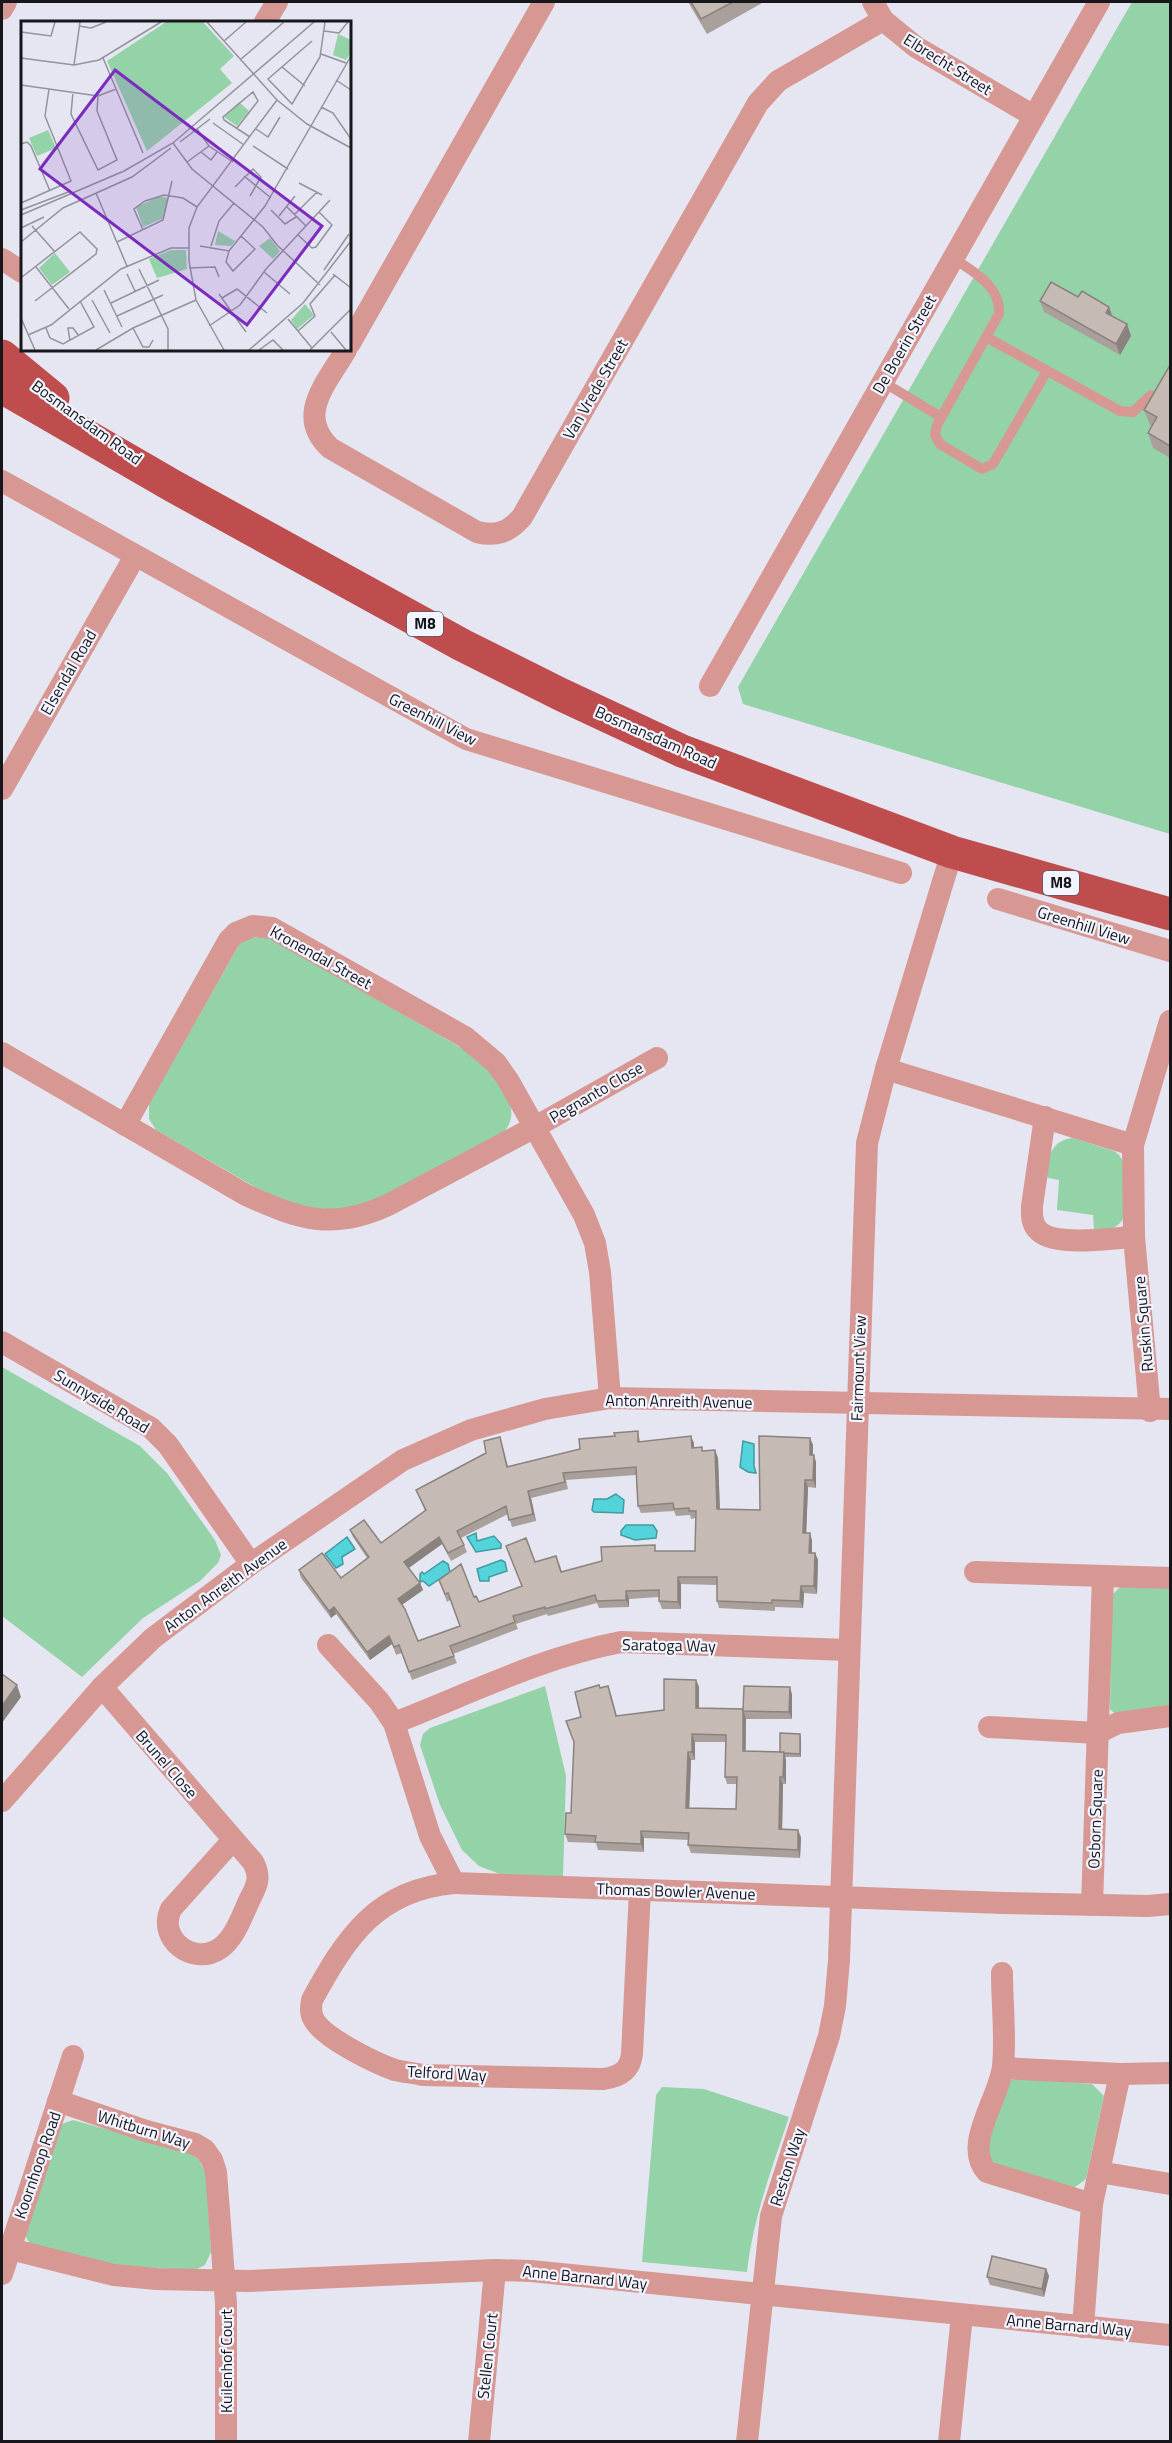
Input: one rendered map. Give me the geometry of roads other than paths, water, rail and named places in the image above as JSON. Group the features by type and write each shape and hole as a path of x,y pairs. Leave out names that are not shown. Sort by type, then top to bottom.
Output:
{"main road":[{"name":"Bosmansdam Road","path":"2,356 36,385 173,486"},
{"name":"Bosmansdam Road","path":"2,387 173,486 462,645 682,751 952,852 1170,914"}],"street":[{"path":"2,9 6,2"},
{"path":"266,21 277,2"},
{"path":"351,341 544,2"},
{"name":"De Boerin Street","path":"710,686 1099,2"},
{"name":"Elbrecht Street","path":"878,11 916,47 1034,116"},
{"name":"Van Vrede Street","path":"345,351 315,404 312,417 314,428 321,440 330,448 477,532 488,535 506,531 522,517 758,103 778,81 878,11"},
{"path":"2,259 21,271"},
{"name":"Greenhill View","path":"2,481 466,739 902,873"},
{"name":"Elsendal Road","path":"2,789 135,556"},
{"name":"Fairmount View","path":"840,1896 867,1143 886,1069 952,852"},
{"name":"Greenhill View","path":"998,899 1170,951"},
{"name":"Kronendal Street","path":"125,1125 229,940 244,928 260,926 272,928 465,1037 496,1063 584,1215 595,1243 600,1272 610,1398"},
{"name":"Ruskin Square","path":"1160,1410 1134,1237 1133,1145 1170,1021"},
{"path":"2,1053 246,1195 278,1209 316,1220 340,1221 364,1216 535,1127"},
{"name":"Pegnanto Close","path":"535,1127 657,1058"},
{"path":"886,1069 1133,1145"},
{"path":"1045,1117 1032,1206 1032,1217 1038,1231 1052,1238 1065,1240 1134,1237"},
{"name":"Sunnyside Road","path":"2,1342 151,1428 168,1445 251,1564"},
{"name":"Anton Anreith Avenue","path":"2,1801 102,1688 153,1638 251,1564 403,1460 471,1430 546,1409 610,1398 1014,1405 1160,1410"},
{"path":"975,1572 1170,1578"},
{"name":"Osborn Square","path":"1092,1905 1102,1576"},
{"name":"Saratoga Way","path":"394,1723 554,1658 588,1648 621,1642 849,1650"},
{"path":"328,1645 379,1701 394,1723 430,1836 454,1883"},
{"name":"Brunel Close","path":"102,1688 253,1862 259,1881 228,1941 220,1949 212,1952 205,1954 191,1952 182,1948 170,1934 166,1926 167,1918 171,1909 233,1840"},
{"path":"989,1727 1098,1733 1118,1723 1170,1716"},
{"name":"Thomas Bowler Avenue","path":"454,1883 1092,1905 1170,1904"},
{"name":"Telford Way","path":"454,1883 406,1893 379,1908 357,1929 312,2000 310,2010 313,2019 327,2034 382,2065 423,2075 603,2079 619,2075 631,2063 640,1890"},
{"name":"Reston Way","path":"747,2442 771,2216 829,2036 835,2006 839,1960 840,1896"},
{"path":"1002,1973 1003,2068 977,2144 982,2167 987,2172 1010,2180 1092,2204"},
{"name":"Koornhoop Road","path":"2,2274 5,2248 73,2056"},
{"path":"1003,2068 1120,2074 1170,2073"},
{"path":"1083,2327 1092,2204 1120,2074"},
{"name":"Whitburn Way","path":"58,2101 146,2131 195,2144 205,2150 216,2172 224,2281"},
{"path":"1099,2172 1170,2184"},
{"name":"Anne Barnard Way","path":"5,2248 114,2275 156,2279 224,2281 495,2270 531,2271 1170,2335"},
{"name":"Stellen Court","path":"479,2442 495,2270"},
{"name":"Kuilenhof Court","path":"224,2281 226,2442"},
{"path":"949,2442 962,2315"}],"lane":[{"path":"953,258 978,275 997,296 999,314 988,338 935,431 940,444 985,469 993,464 1047,370"},
{"path":"988,338 1125,413 1133,412 1151,395"},
{"path":"883,382 942,417"}],"water":[{"path":"743,1441 754,1444 756,1473 748,1472 740,1467"},
{"path":"616,1494 624,1500 623,1513 592,1510 594,1499 607,1499"},
{"path":"626,1525 653,1525 657,1531 656,1538 635,1540 621,1535"},
{"path":"476,1533 477,1541 494,1536 501,1544 501,1548 476,1552 467,1537"},
{"path":"347,1537 355,1549 342,1557 343,1564 336,1568 325,1554"},
{"path":"501,1560 505,1562 507,1571 489,1577 489,1581 480,1581 477,1569"},
{"path":"443,1561 448,1564 450,1572 429,1586 423,1581 420,1582 422,1572 424,1574"}]}
